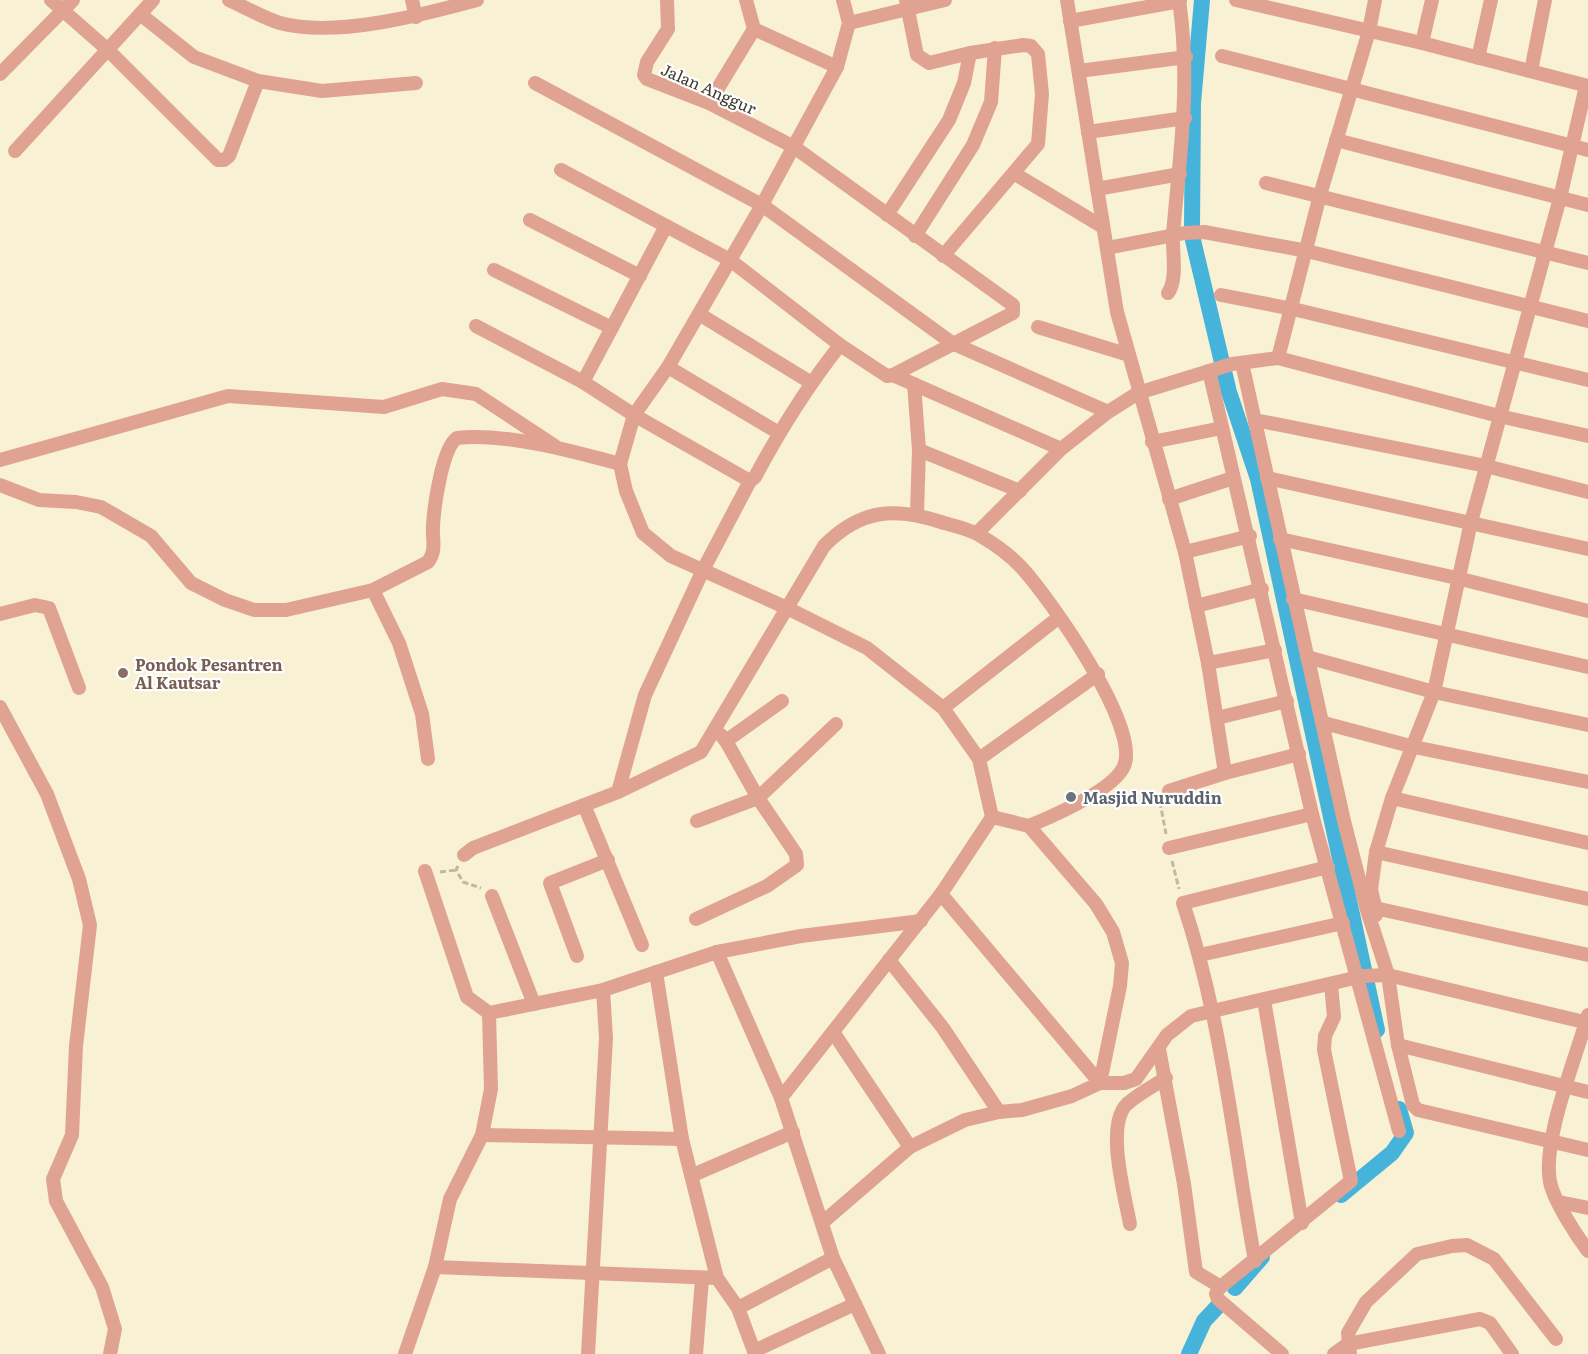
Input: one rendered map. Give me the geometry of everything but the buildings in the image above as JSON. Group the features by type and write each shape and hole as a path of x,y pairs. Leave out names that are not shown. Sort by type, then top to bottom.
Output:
{"street":[{"path":"51,0 108,50 218,160 224,160 229,156 258,81"},
{"path":"0,74 73,0"},
{"path":"15,151 153,0"},
{"path":"229,0 280,23 334,28 416,17 477,0"},
{"path":"412,0 416,17"},
{"name":"Jalan Anggur","path":"667,0 668,29 647,62 644,75 652,82 709,103 794,147 915,236 1013,304 1012,313 952,343"},
{"path":"709,103 754,30 746,0"},
{"path":"781,1098 921,921 992,817 979,759 943,708 867,648 787,608 671,556 643,533 626,491 620,464 634,416 668,367 699,314 762,205 837,67 849,23 843,0"},
{"path":"849,23 908,4 945,0"},
{"path":"1066,0 1117,312 1138,393 1185,552 1208,663 1225,773"},
{"path":"1236,0 1422,43 1587,86 1560,198 1471,522 1434,692 1392,798 1376,852 1371,890 1378,939"},
{"path":"1278,358 1293,309 1320,195 1369,31 1375,0"},
{"path":"1422,43 1432,0"},
{"path":"1478,58 1491,0"},
{"path":"1531,71 1545,0"},
{"path":"1070,21 1180,1 1186,57 1185,118 1173,236 1172,284 1168,293"},
{"path":"908,4 917,55 929,63 995,48 1031,46 1038,54 1042,94 1038,144 1015,174 943,256"},
{"path":"140,15 194,57 258,81 322,91 416,83"},
{"path":"754,30 837,67"},
{"path":"915,236 973,145 991,102 995,48"},
{"path":"887,215 949,120 964,83 969,53"},
{"path":"1222,56 1588,150"},
{"path":"1079,71 1186,57"},
{"path":"535,82 762,205 952,343 1107,412"},
{"path":"1088,132 1185,118"},
{"path":"1336,140 1588,205"},
{"path":"561,170 730,260 840,345 884,374 894,375 1061,449"},
{"path":"1015,174 1103,227"},
{"path":"1097,189 1180,174"},
{"path":"1266,183 1588,263"},
{"path":"530,220 640,276"},
{"path":"584,382 666,226"},
{"path":"1107,248 1204,232 1307,251 1588,321"},
{"path":"494,270 612,328"},
{"path":"1221,295 1293,309 1588,381"},
{"path":"699,314 810,382"},
{"path":"476,326 584,382 634,416 750,481"},
{"path":"1038,327 1129,355"},
{"path":"894,375 952,343"},
{"path":"618,792 645,695 703,570 750,481 755,477 810,382 840,345"},
{"path":"977,533 1061,449 1107,412 1138,393 1237,363 1278,358 1499,416 1588,436"},
{"path":"1237,363 1255,420 1344,820 1388,975 1398,1045 1413,1105 1418,1110 1588,1150"},
{"path":"668,367 779,433"},
{"path":"1212,369 1233,478 1250,536 1312,814 1343,923 1363,976 1399,1131"},
{"path":"914,384 919,450 916,513"},
{"path":"0,460 228,396 384,407 442,389 476,394 556,447"},
{"path":"1255,420 1486,466 1588,492"},
{"path":"1152,442 1222,428"},
{"path":"0,485 39,500 76,502 101,507 152,536 191,584 241,607 285,610 373,590 421,567 433,556 433,527 438,483 454,439 460,437 486,438 556,447 620,464"},
{"path":"919,450 1020,490"},
{"path":"1169,499 1233,478"},
{"path":"1268,478 1588,549"},
{"path":"464,855 473,848 618,792 701,752 824,546 842,527 860,518 883,514 916,513 977,533 1021,567 1098,674 1127,743 1125,764 1118,776 1086,800 1029,826"},
{"path":"1185,552 1250,536"},
{"path":"1280,538 1457,578 1588,611"},
{"path":"1196,606 1262,589"},
{"path":"373,590 399,643 422,714 428,759"},
{"path":"1293,599 1588,667"},
{"path":"0,614 35,605 49,608 79,688"},
{"path":"943,708 1058,618"},
{"path":"1208,663 1275,650"},
{"path":"1307,657 1434,692 1588,725"},
{"path":"979,759 1098,674"},
{"path":"726,741 782,700"},
{"path":"1216,718 1287,701"},
{"path":"0,707 47,794 79,879 90,925 77,1027 72,1135 53,1179 56,1201 102,1287 115,1329 110,1354"},
{"path":"1324,723 1414,747 1588,783"},
{"path":"697,821 758,798 836,724"},
{"path":"696,919 767,886 797,865 796,854 758,798 726,741 715,729"},
{"path":"1168,791 1225,773 1299,754"},
{"path":"1392,798 1588,843"},
{"path":"584,805 642,945"},
{"path":"1169,848 1312,814"},
{"path":"992,817 1029,826 1096,904 1117,944 1122,963 1120,986 1100,1083"},
{"path":"1376,852 1588,898"},
{"path":"577,956 550,883 608,860"},
{"path":"1255,1261 1214,1011 1200,955 1183,903 1328,867"},
{"path":"424,872 467,997 489,1013 603,990 717,952 801,936 921,921"},
{"path":"941,894 1100,1083"},
{"path":"492,896 534,1004"},
{"path":"1375,908 1588,955"},
{"path":"1200,955 1343,923"},
{"path":"717,952 781,1098 833,1258 879,1354"},
{"path":"890,960 943,1028 999,1112"},
{"path":"656,972 682,1139 693,1175 717,1278 738,1308 754,1353 855,1304"},
{"path":"822,1223 910,1147 965,1120 999,1112 1022,1110 1072,1096 1100,1083 1128,1082 1136,1079 1178,1023 1196,1013 1264,1000 1363,976 1388,975 1587,1020 1552,1142 1550,1178 1559,1202 1588,1251"},
{"path":"1282,1354 1218,1299 1217,1291 1348,1185 1352,1178 1324,1050 1325,1036 1334,1017 1331,984"},
{"path":"588,1354 602,1136 606,1038 603,990"},
{"path":"1264,1000 1302,1223"},
{"path":"405,1354 435,1267 450,1199 482,1135 491,1089 489,1013"},
{"path":"833,1032 910,1147"},
{"path":"1398,1045 1588,1092"},
{"path":"1159,1049 1166,1078 1196,1272 1221,1287"},
{"path":"1130,1224 1116,1142 1117,1120 1126,1105 1166,1078"},
{"path":"693,1175 792,1132"},
{"path":"482,1135 682,1139"},
{"path":"1559,1202 1588,1208"},
{"path":"1349,1349 1348,1333 1353,1321 1366,1302 1396,1272 1425,1250 1467,1245 1494,1259 1556,1339"},
{"path":"738,1308 833,1258"},
{"path":"435,1267 717,1278"},
{"path":"696,1354 702,1279"},
{"path":"1334,1354 1484,1319 1490,1323 1512,1354"}],"path":[{"path":"464,855 456,870 463,882 477,886 492,896"}],"waterway":[{"path":"1192,226 1193,103 1202,0"},
{"path":"1192,236 1229,392 1258,479 1377,1030"},
{"path":"1341,1195 1392,1153 1406,1133 1399,1109"},
{"path":"1235,1288 1262,1257"},
{"path":"1189,1354 1204,1321 1218,1306"}],"place":[{"name":"Pondok Pesantren Al Kautsar","path":"123,673"},
{"name":"Masjid Nuruddin","path":"1071,797"}]}
